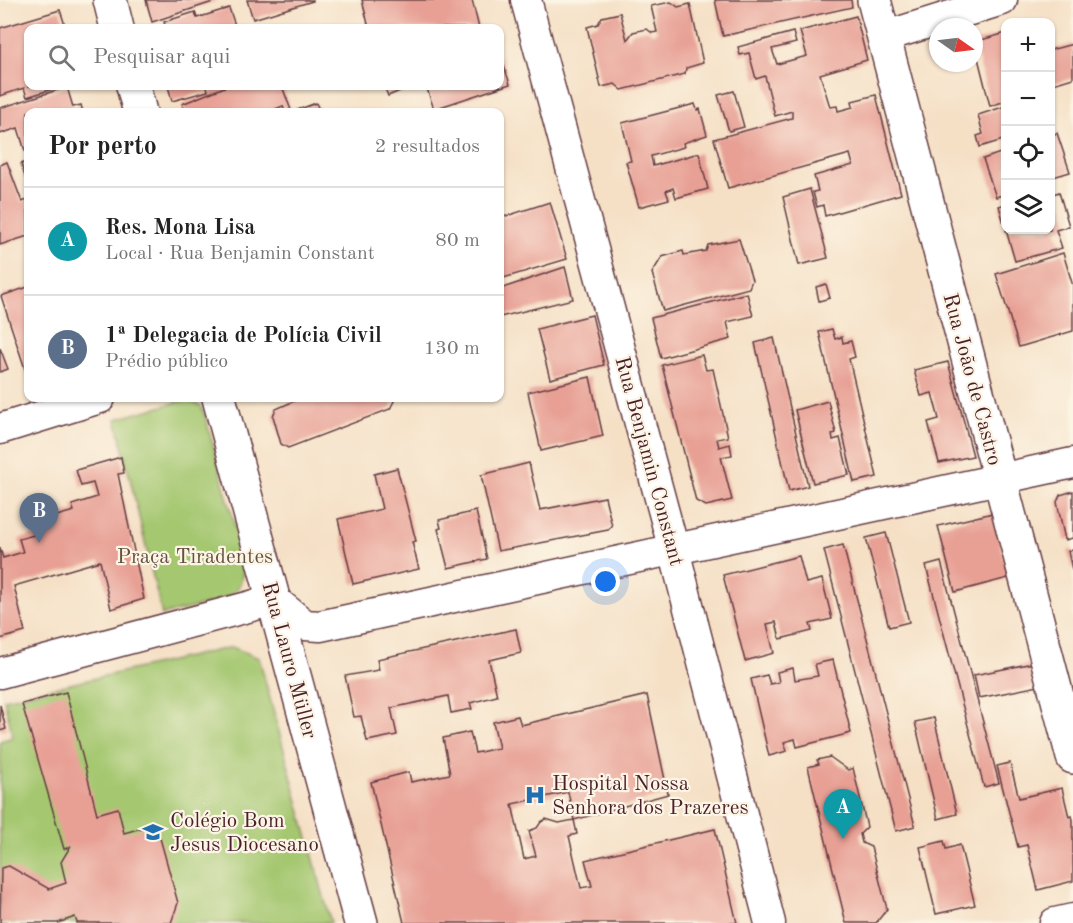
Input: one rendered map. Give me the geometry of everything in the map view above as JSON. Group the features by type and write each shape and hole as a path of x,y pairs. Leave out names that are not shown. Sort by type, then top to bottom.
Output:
{"main road":[{"path":"110,0 116,24"},
{"name":"Rua João de Castro","path":"874,0 1073,757"},
{"path":"134,90 139,108"},
{"name":"Rua Lauro Müller","path":"220,402 361,923"}],"street":[{"name":"Rua Benjamin Constant","path":"526,0 674,550 770,923"},
{"path":"884,37 1002,0"},
{"path":"0,429 87,402"},
{"path":"0,673 274,600 305,626 320,626 1073,463"},
{"path":"1055,923 1073,919"}],"green space":[{"name":"Praça Tiradentes","path":"177,402 194,402 201,406 244,559 238,588 229,596 211,603 162,615 116,419"},
{"name":"Colégio Bom Jesus Diocesano","path":"232,647 259,658 331,923 0,923 0,741 13,737 4,699"}],"building":[{"path":"146,0 219,0 152,22"},
{"path":"247,0 313,0 313,1 253,19"},
{"path":"362,0 472,0 478,24 368,24"},
{"path":"715,0 851,0 852,7 723,36"},
{"path":"671,2 678,7 690,4 703,63 686,68 685,74 622,90 615,84 601,87 587,27 598,24 602,17 620,13 627,40 633,32 647,29 652,33 657,32 651,6"},
{"path":"229,8 235,24 165,24 164,22 195,12 197,18"},
{"path":"60,10 65,24 24,24 24,88 0,96 0,28"},
{"path":"856,16 867,60 820,74 830,107 837,106 838,111 853,107 852,101 876,95 901,194 825,216 823,205 817,207 813,192 818,191 814,176 853,165 850,154 728,188 714,139 792,118 792,111 775,116 765,76 756,79 749,53 740,55 738,47 793,32 796,43 772,49 777,64 807,56 800,31"},
{"path":"1001,34 1001,103 990,106 982,72 983,39"},
{"path":"1073,44 1073,78 1055,83 1055,72 1055,49"},
{"path":"504,66 510,84 504,86"},
{"path":"25,90 49,90 27,97"},
{"path":"57,90 68,90 73,107 81,105 82,108 24,108 24,148 18,128 0,134 0,108"},
{"path":"169,90 208,90 208,91 172,101"},
{"path":"217,90 284,90 290,108 283,106 278,108 184,108 182,104"},
{"path":"386,90 402,90 388,96"},
{"path":"427,90 492,90 437,108 434,108"},
{"path":"734,91 744,127 729,131 718,95"},
{"path":"316,103 318,108 303,108"},
{"path":"695,104 697,110 700,109 707,135 683,143 684,147 651,156 653,166 699,153 708,189 676,198 673,188 666,191 669,199 639,207 626,162 631,161 622,123"},
{"path":"1001,108 1001,141 980,147 977,136 983,134 978,115"},
{"path":"1057,133 1070,172 1055,176 1055,134"},
{"path":"1001,153 1001,196 996,197 983,159"},
{"path":"7,162 22,202 24,201 24,237 0,245 0,165"},
{"path":"810,189 828,258 799,265 783,197"},
{"path":"1059,192 1069,226 1056,230 1062,248 1015,261 1007,234 1055,234 1055,193"},
{"path":"550,202 567,259 504,278 504,217"},
{"path":"739,239 752,280 749,288 663,311 652,273 662,257 683,251 684,255 706,251 708,245"},
{"path":"1063,253 1073,286 1073,331 1019,347 996,274"},
{"path":"565,267 573,299 504,316 504,288"},
{"path":"826,284 830,298 819,301 816,287"},
{"path":"24,288 24,366 1,296"},
{"path":"747,293 753,316 727,322 731,339 661,358 651,318"},
{"path":"592,315 604,365 550,379 537,329"},
{"path":"832,329 835,339 842,337 843,343 851,341 855,357 849,359 877,477 854,482 819,332"},
{"path":"774,338 808,486 789,491 755,343"},
{"path":"0,348 8,369 0,372"},
{"path":"702,355 706,370 713,369 728,437 717,439 719,447 730,444 732,455 721,457 732,500 706,506 696,501 662,365"},
{"path":"948,362 973,456 939,463 928,422 939,419 932,393 921,396 914,370"},
{"path":"590,377 603,436 541,451 528,392"},
{"path":"828,401 836,433 832,434 833,440 840,438 849,475 813,483 795,410"},
{"path":"292,402 394,402 390,409 288,448 281,444 273,416 276,409"},
{"path":"121,457 124,473 118,474 144,599 111,609 100,561 14,586 25,632 0,639 0,548 3,558 23,552 19,539 34,535 32,528 54,522 53,517 74,511 72,505 97,497 93,483 81,486 76,470"},
{"path":"529,463 540,510 605,497 612,526 608,530 498,551 481,475"},
{"path":"397,468 416,541 412,542 419,569 353,584 338,519 382,509 374,474"},
{"path":"1073,491 1073,538 1065,540 1057,502 1060,495"},
{"path":"476,511 487,559 448,568 438,529 441,528 439,520"},
{"path":"993,513 1008,578 955,592 938,526"},
{"path":"886,533 909,622 889,627 866,538"},
{"path":"843,545 915,826 896,831 824,550"},
{"path":"1073,550 1073,570 1072,570 1068,551"},
{"path":"799,556 806,583 822,579 832,619 810,624 812,631 780,639 776,622 767,624 774,653 745,661 723,575"},
{"path":"941,562 999,783 984,787 926,566"},
{"path":"516,629 521,653 489,660 497,696 470,703 472,709 451,713 448,696 391,708 397,735 367,741 361,716 354,717 345,676 379,670 377,659"},
{"path":"833,660 851,733 797,747 795,739 784,742 787,751 769,756 751,679 767,675 770,684 779,682 777,672 793,668 795,680 818,676 815,664"},
{"path":"1033,663 1039,686 979,698 974,675"},
{"path":"66,692 97,814 118,808 124,833 145,827 160,838 178,903 171,923 77,923 75,917 58,923 0,923 1,868 9,866 49,889 66,883 61,862 70,847 64,849 22,704"},
{"path":"647,695 668,794 574,820 577,834 569,836 581,888 592,886 585,860 715,829 737,923 404,923 371,782 409,772 411,782 450,774 443,738 470,732 475,753 499,748 493,722 518,716 521,725","holes":["568,792 574,820 559,823 546,819 537,828 529,831 536,856 524,859 512,804"]},
{"path":"0,705 6,729 0,731"},
{"path":"934,718 957,814 938,819 915,722"},
{"path":"830,757 848,770 853,768 867,827 860,834 862,843 871,847 887,909 876,923 846,923 808,767 819,764 817,760"},
{"path":"1010,763 1019,798 1062,788 1069,817 1072,816 1073,820 1073,881 1038,890 1027,845 1018,847 997,766"},
{"path":"944,841 946,849 960,845 975,905 936,914 920,847"}],"place":[{"name":"1ª Delegacia de Polícia Civil","path":"39,543"},
{"name":"Hospital Nossa Senhora dos Prazeres","path":"535,795"},
{"name":"Colégio Bom Jesus Diocesano","path":"153,832"},
{"name":"Res. Mona Lisa","path":"843,839"}]}
